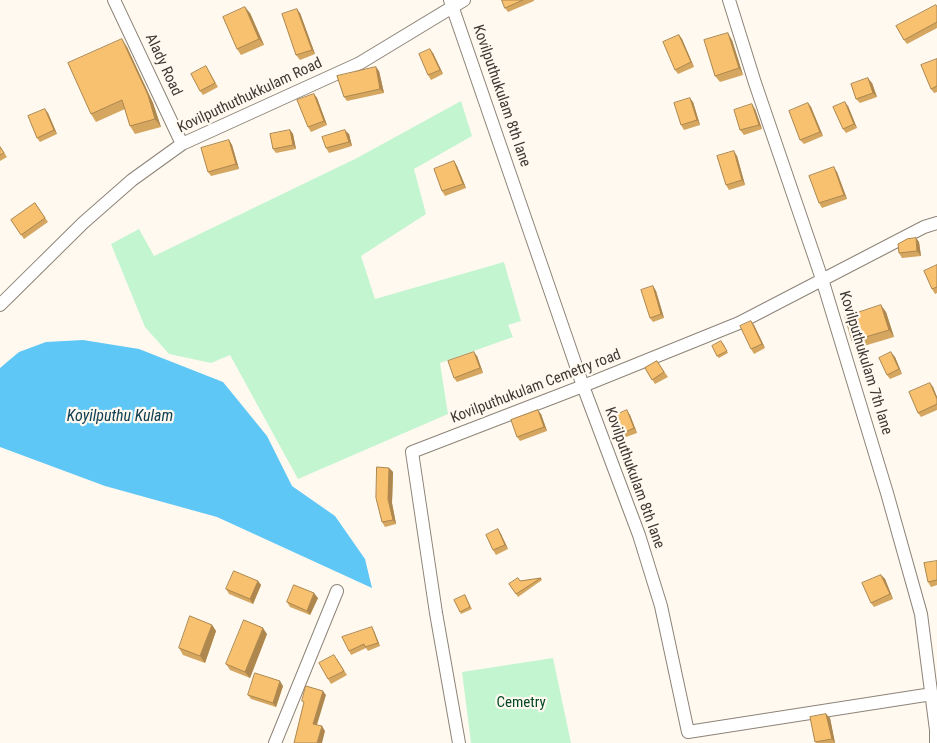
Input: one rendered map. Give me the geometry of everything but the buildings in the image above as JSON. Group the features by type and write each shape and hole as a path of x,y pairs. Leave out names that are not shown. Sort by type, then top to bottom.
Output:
{"street":[{"name":"Alady Road","path":"114,0 182,144"},
{"name":"Kovilputhukulam 7th lane","path":"729,0 755,83 822,279 887,493 921,614 932,694 936,743"},
{"name":"Kovilputhuthukkulam Road","path":"0,305 83,222 132,180 182,144 360,63 456,2"},
{"name":"Kovilputhukulam 8th lane","path":"456,2 583,386 640,535 661,606 688,732 932,694"},
{"name":"Kovilputhukulam Cemetry road","path":"459,743 436,613 412,452 739,323 924,227 937,223"},
{"path":"275,743 336,592"}],"green space":[{"path":"461,101 472,136 414,169 426,214 361,256 375,299 504,262 521,321 508,325 513,337 440,363 448,414 298,479 230,355 211,363 169,354 145,327 111,244 139,229 154,256 357,158"},
{"name":"Cemetry","path":"553,658 571,743 471,743 462,672"}],"water":[{"name":"Koyilputhu Kulam","path":"83,340 139,349 223,382 267,436 292,486 335,516 365,559 372,588 217,517 105,486 0,447 0,368 19,352 46,342"}]}
